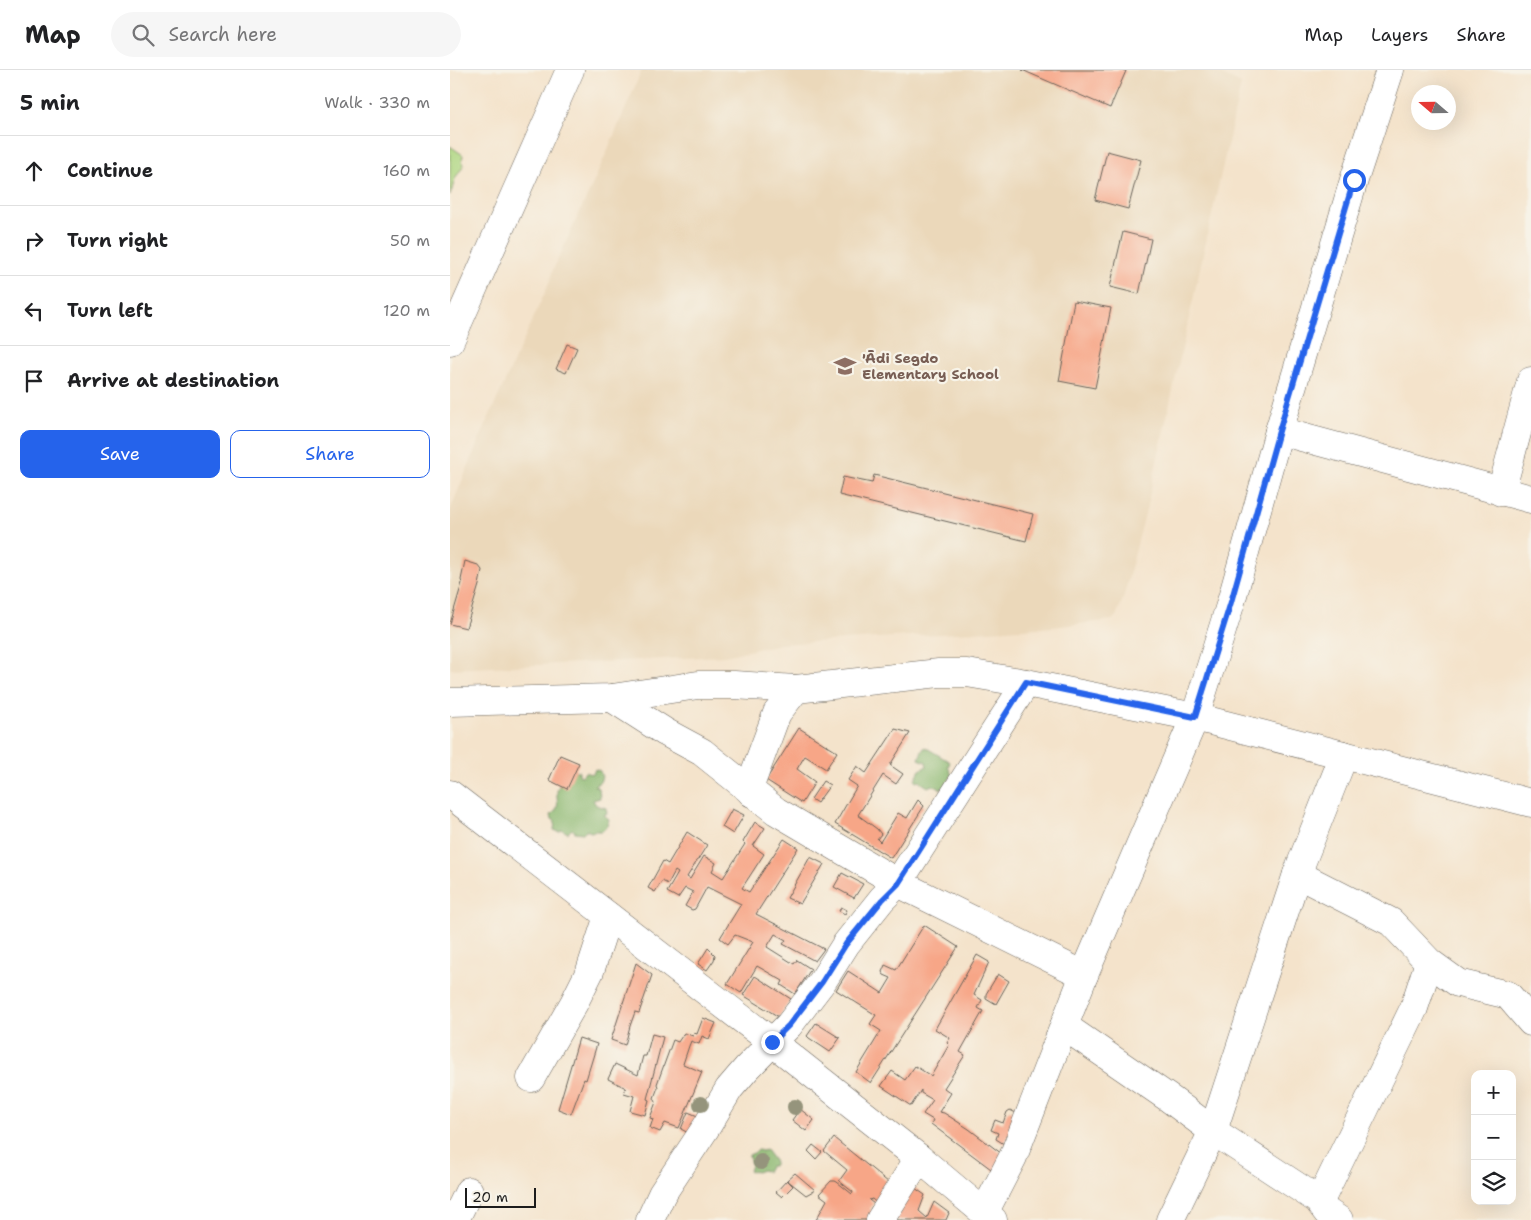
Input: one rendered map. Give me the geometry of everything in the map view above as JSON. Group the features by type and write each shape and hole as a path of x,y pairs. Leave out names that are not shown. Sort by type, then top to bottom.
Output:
{"street":[{"path":"450,341 570,70"},
{"path":"450,794 772,1042 919,1158 988,1217 1084,975 1195,717 1231,602 1279,431 1354,180 1390,70"},
{"path":"1501,492 1531,381"},
{"path":"1279,431 1531,499"},
{"path":"450,702 612,698 698,685 796,689 939,673 967,672 1026,682 1195,717 1531,803"},
{"path":"650,1220 662,1194 729,1089 789,1025 822,982 846,944 876,907 898,884 1026,682"},
{"path":"752,793 751,783 777,713 796,689"},
{"path":"612,698 665,732 702,752 776,811 898,884 1084,975"},
{"path":"1170,1220 1213,1131 1297,874 1344,755"},
{"path":"1297,874 1391,922 1429,962 1458,983 1508,995 1528,1010"},
{"path":"531,1078 590,971 608,916"},
{"path":"1064,1026 1170,1099 1327,1213 1414,1008 1429,962"},
{"path":"880,1220 919,1158"}],"shaded area":[{"name":"'Ādi Segdo Elementary School","path":"642,70 1212,70 1241,84 1147,506 1123,599 1116,616 1112,620 1053,627 780,644 724,656 450,669 450,510 550,281 552,272 596,177"}],"green space":[{"path":"450,146 463,155 462,161 464,164 455,179 450,195"},
{"path":"925,747 950,762 948,767 952,775 945,787 941,789 932,785 928,787 919,781 916,782 915,779 920,770 927,766 926,762 919,759"},
{"path":"595,769 600,771 602,777 600,782 594,786 599,788 600,798 593,800 596,805 606,808 607,813 604,815 609,819 607,826 602,831 591,832 586,830 583,833 575,832 572,829 568,833 562,830 559,832 554,830 555,821 551,815 557,808 557,791 560,784 571,771 579,771 579,775 582,776 585,772 590,774 594,772"},
{"path":"758,1150 766,1150 775,1162 767,1172 762,1170 757,1172 754,1170 749,1171 751,1165 749,1155"}],"building":[{"path":"1022,70 1123,70 1126,71 1110,108"},
{"path":"1107,151 1141,160 1128,209 1095,200"},
{"path":"1123,232 1151,239 1139,294 1110,287"},
{"path":"1074,301 1111,308 1095,388 1059,381"},
{"path":"567,344 577,348 566,373 556,369"},
{"path":"874,475 1033,514 1026,541 839,495 843,477 872,483"},
{"path":"465,561 478,565 482,570 466,628 450,624 462,583"},
{"path":"799,728 837,752 826,769 805,756 797,769 815,782 802,803 766,780"},
{"path":"895,729 910,733 890,765 903,774 896,784 883,775 858,815 877,829 881,834 877,839 880,842 898,813 907,818 918,800 924,806 891,858 835,824 857,786 848,780 857,766 866,773"},
{"path":"560,755 579,763 567,789 549,780"},
{"path":"823,781 830,785 817,803 811,799"},
{"path":"732,809 744,815 733,834 722,827"},
{"path":"755,822 765,828 753,846 764,854 742,888 749,892 784,839 798,848 756,914 824,949 815,961 783,944 786,940 775,934 767,947 794,964 797,960 811,969 795,994 781,985 783,981 757,966 741,993 727,984 753,942 735,935 728,944 720,938 741,904 707,887 695,909 692,910 685,906 693,892 685,888 678,898 667,892 678,873 675,871 668,884 662,881 655,892 648,888 663,861 668,864 687,832 707,845 687,877 690,879 704,856 716,863 712,871 723,878 745,844 743,842"},
{"path":"810,857 824,864 800,904 787,898"},
{"path":"842,873 863,884 854,898 834,887"},
{"path":"841,907 847,910 845,914 839,911"},
{"path":"924,925 958,947 871,1083 856,1072 881,1031 870,1024 876,1015 836,990 848,971 882,993 891,978 882,972 885,965 896,970"},
{"path":"708,948 715,955 707,970 698,964"},
{"path":"977,955 989,962 974,995 982,1000 978,1008 983,1011 960,1052 965,1055 944,1088 951,1093 939,1112 944,1113 969,1129 1006,1157 995,1172 931,1124 933,1120 923,1114 933,1100 921,1093 921,1090 911,1106 881,1086 892,1071 905,1080 915,1066 931,1076 949,1045 947,1043 950,1038 935,1029"},
{"path":"636,963 652,975 639,1013 635,1012 625,1045 611,1040"},
{"path":"998,974 1009,981 996,1004 986,998 986,994"},
{"path":"755,976 791,999 779,1017 743,995"},
{"path":"703,1018 716,1023 709,1039 702,1036 699,1044 691,1041 689,1046 683,1064 702,1072 679,1128 665,1123 660,1132 650,1128 653,1119 650,1118 656,1102 654,1098 658,1087 657,1084 673,1040 678,1042 684,1033 693,1036 694,1033 697,1034"},
{"path":"816,1023 840,1038 830,1052 807,1036"},
{"path":"652,1034 663,1037 647,1099 649,1100 645,1115 630,1111 634,1096 624,1093 626,1088 608,1079 615,1064 638,1075"},
{"path":"579,1038 597,1044 586,1080 584,1079 571,1114 558,1109"},
{"path":"800,1109 814,1120 806,1131 792,1120"},
{"path":"1010,1110 1020,1115 1004,1144 996,1139 998,1133 991,1130 995,1120 1003,1123 1007,1112"},
{"path":"688,1112 700,1117 690,1134 681,1129"},
{"path":"834,1138 894,1187 879,1205 872,1199 869,1200 874,1204 870,1209 873,1212 867,1220 816,1220 827,1200 819,1194 831,1181 837,1182 852,1194 853,1192 839,1181 847,1170 824,1151"},
{"path":"813,1145 822,1152 816,1159 808,1151"},
{"path":"795,1173 815,1190 806,1195 787,1180"},
{"path":"787,1180 793,1186 782,1197 776,1192"},
{"path":"912,1186 925,1195 919,1211 927,1218 934,1202 949,1213 946,1220 896,1220"}],"place":[{"name":"'Ādi Segdo Elementary School","path":"845,366"}],"route":[{"path":"772,1042 789,1025 822,982 846,944 882,900 898,884 1026,682 1195,717 1231,602 1279,431 1354,180"}]}
